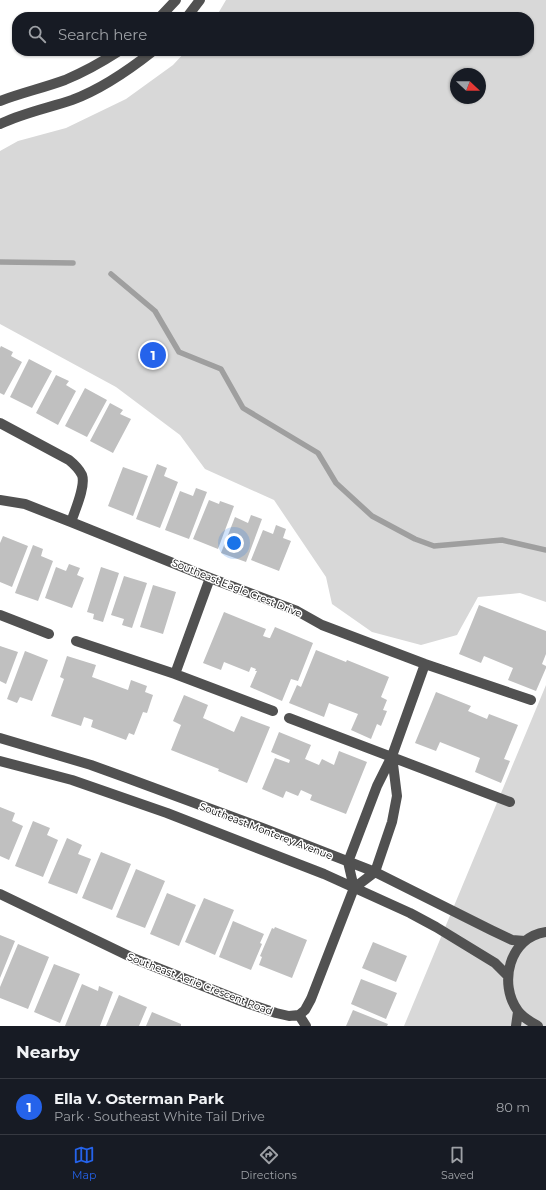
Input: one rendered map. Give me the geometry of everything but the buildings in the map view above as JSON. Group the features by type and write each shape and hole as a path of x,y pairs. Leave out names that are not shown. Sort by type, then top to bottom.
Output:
{"street":[{"path":"165,12 176,0"},
{"path":"191,12 200,0"},
{"path":"0,101 23,92 65,80 95,66 111,56"},
{"path":"0,124 74,99 104,86 131,69 147,56"},
{"path":"0,423 69,460 76,466 82,475 82,485 72,522"},
{"name":"Southeast Eagle Crest Drive","path":"0,500 25,504 210,578 297,610 322,625 425,664 531,700"},
{"path":"175,674 210,578"},
{"path":"0,615 49,634"},
{"path":"76,641 175,674 273,711"},
{"path":"354,888 348,862 377,786 392,756 425,664"},
{"path":"289,718 510,802"},
{"name":"Southeast Monterey Avenue","path":"0,738 127,778 265,829 375,872 512,940 525,941"},
{"path":"306,1026 299,1015 305,1010 312,999 354,888 375,872 392,822 397,796 392,756"},
{"name":"Southeast Monterey Avenue","path":"0,761 72,780 167,813 324,874 410,913 436,927 485,956 495,963 507,975"},
{"name":"Southeast Aerie Crescent Road","path":"0,894 135,959 241,1001 276,1013 289,1016 299,1015"},
{"path":"538,1026 528,1021 518,1012 510,998 507,975 510,961 516,950 525,941 540,933 546,932"},
{"path":"516,1026 518,1012"}],"shaded area":[{"path":"226,0 546,0 546,602 520,593 478,597 457,635 421,645 372,632 332,604 326,577 274,500 205,469 180,435 116,387 0,324 0,151 18,141 66,128 126,99 173,65 181,56 534,56 534,12 219,12"},
{"path":"546,685 546,1026 404,1026"}],"waterway":[{"path":"0,262 73,263"},
{"path":"111,274 155,311 179,352 221,369 243,408 318,453 336,483 372,516 415,539 434,546 502,540 546,550"}],"place":[{"name":"Ella V. Osterman Park","path":"153,355"}]}
